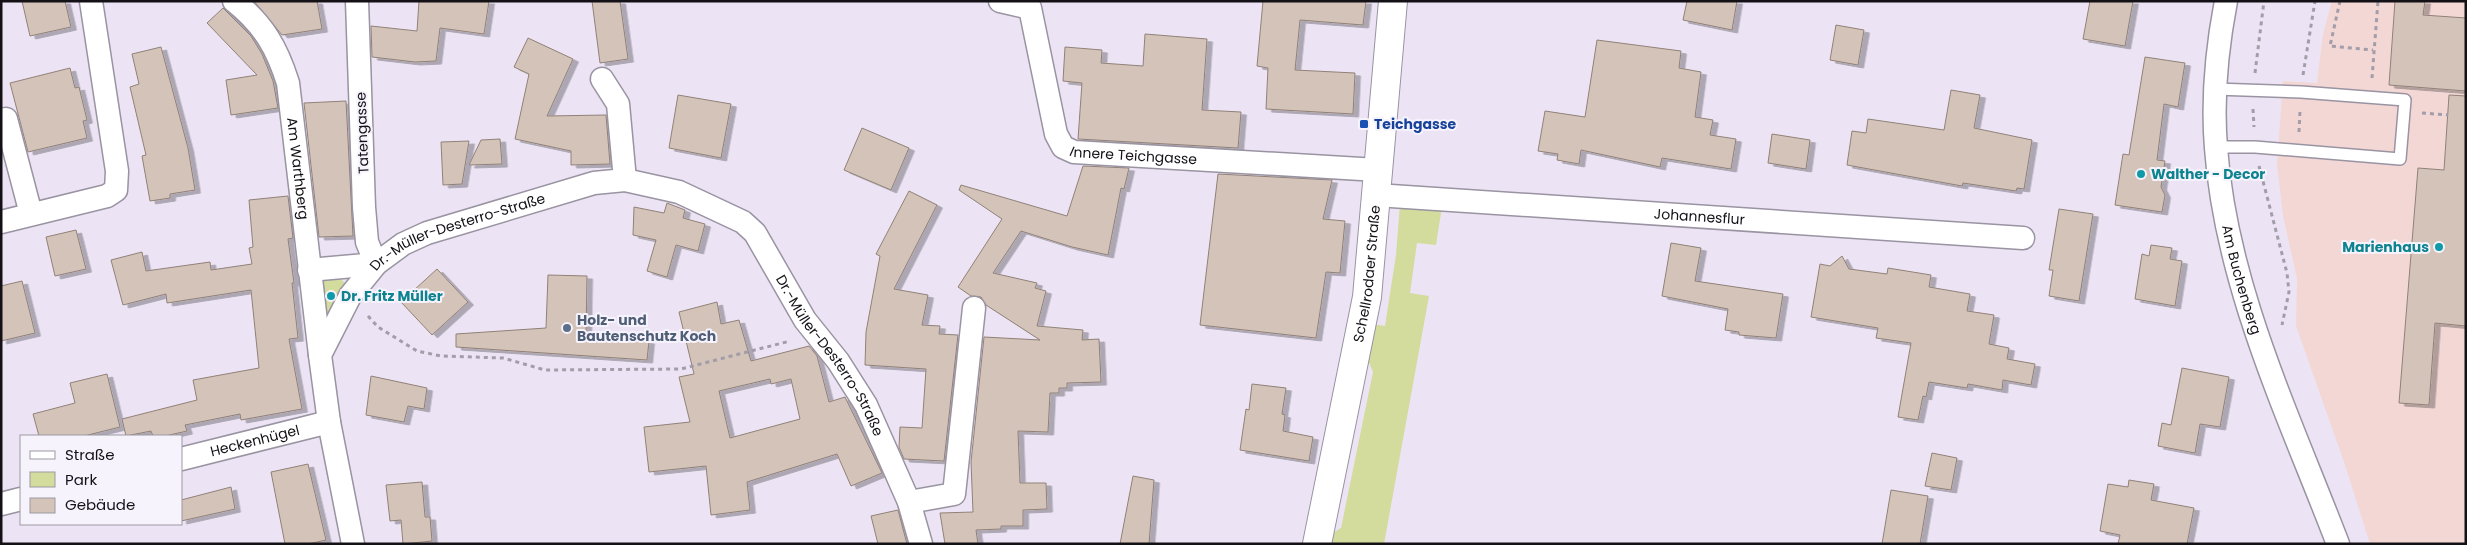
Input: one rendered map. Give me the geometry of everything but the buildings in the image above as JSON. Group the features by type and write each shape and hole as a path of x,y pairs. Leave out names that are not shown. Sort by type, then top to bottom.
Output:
{"street":[{"path":"1,222 107,196 116,190 116,171 90,1"},
{"name":"Am Warthberg","path":"234,1 263,28 280,55 288,83 320,355"},
{"name":"Tatengasse","path":"357,1 366,242 376,264"},
{"name":"Innere Teichgasse","path":"1000,1 1030,8 1056,134 1063,147 1074,152 1377,182"},
{"name":"Schellrodaer Straße","path":"1317,544 1367,297 1392,1"},
{"name":"Am Buchenberg","path":"2226,1 2216,89 2216,147 2221,192 2238,272 2257,334 2338,544"},
{"path":"602,79 618,104 625,180"},
{"path":"6,119 31,214"},
{"name":"Dr.-Müller-Desterro-Straße","path":"320,355 350,296 376,264 403,244 427,233 594,183 625,180 679,192 743,222 755,233 805,320 838,360 866,405 909,502 921,544"},
{"name":"Johannesflur","path":"1377,182 2023,238"},
{"path":"309,270 376,264"},
{"path":"909,502 954,494 974,308"},
{"path":"320,355 329,422 353,544"},
{"name":"Heckenhügel","path":"182,459 329,422"},
{"path":"1,504 20,499"}],"lane":[{"path":"2216,89 2405,100 2400,159 2255,147 2216,147"}],"path":[{"path":"2264,1 2252,114 2255,147 2269,210 2287,273 2289,292 2271,370"},
{"path":"2340,1 2330,46 2373,50"},
{"path":"2371,86 2378,1"},
{"path":"2404,112 2448,115"},
{"path":"350,296 378,327 417,351 441,356 503,358 545,370 680,369 817,335"}],"shaded area":[{"path":"2332,1 2466,1 2466,544 2370,544 2344,462 2296,326 2297,279 2283,216 2277,165 2283,81 2317,83 2323,34"}],"green space":[{"path":"1400,204 1442,207 1436,245 1417,243 1410,293 1429,296 1384,544 1329,544 1331,534 1341,528 1373,372 1367,357 1372,324 1385,326 1396,255"},
{"path":"337,276 345,283 346,288 325,320 322,279"}],"place":[{"name":"Teichgasse","path":"1364,124"},
{"name":"Walther - Decor","path":"2141,174"},
{"name":"Marienhaus","path":"2439,247"},
{"name":"Dr. Fritz Müller","path":"331,296"},
{"name":"Holz- und Bautenschutz Koch","path":"567,328"}]}
